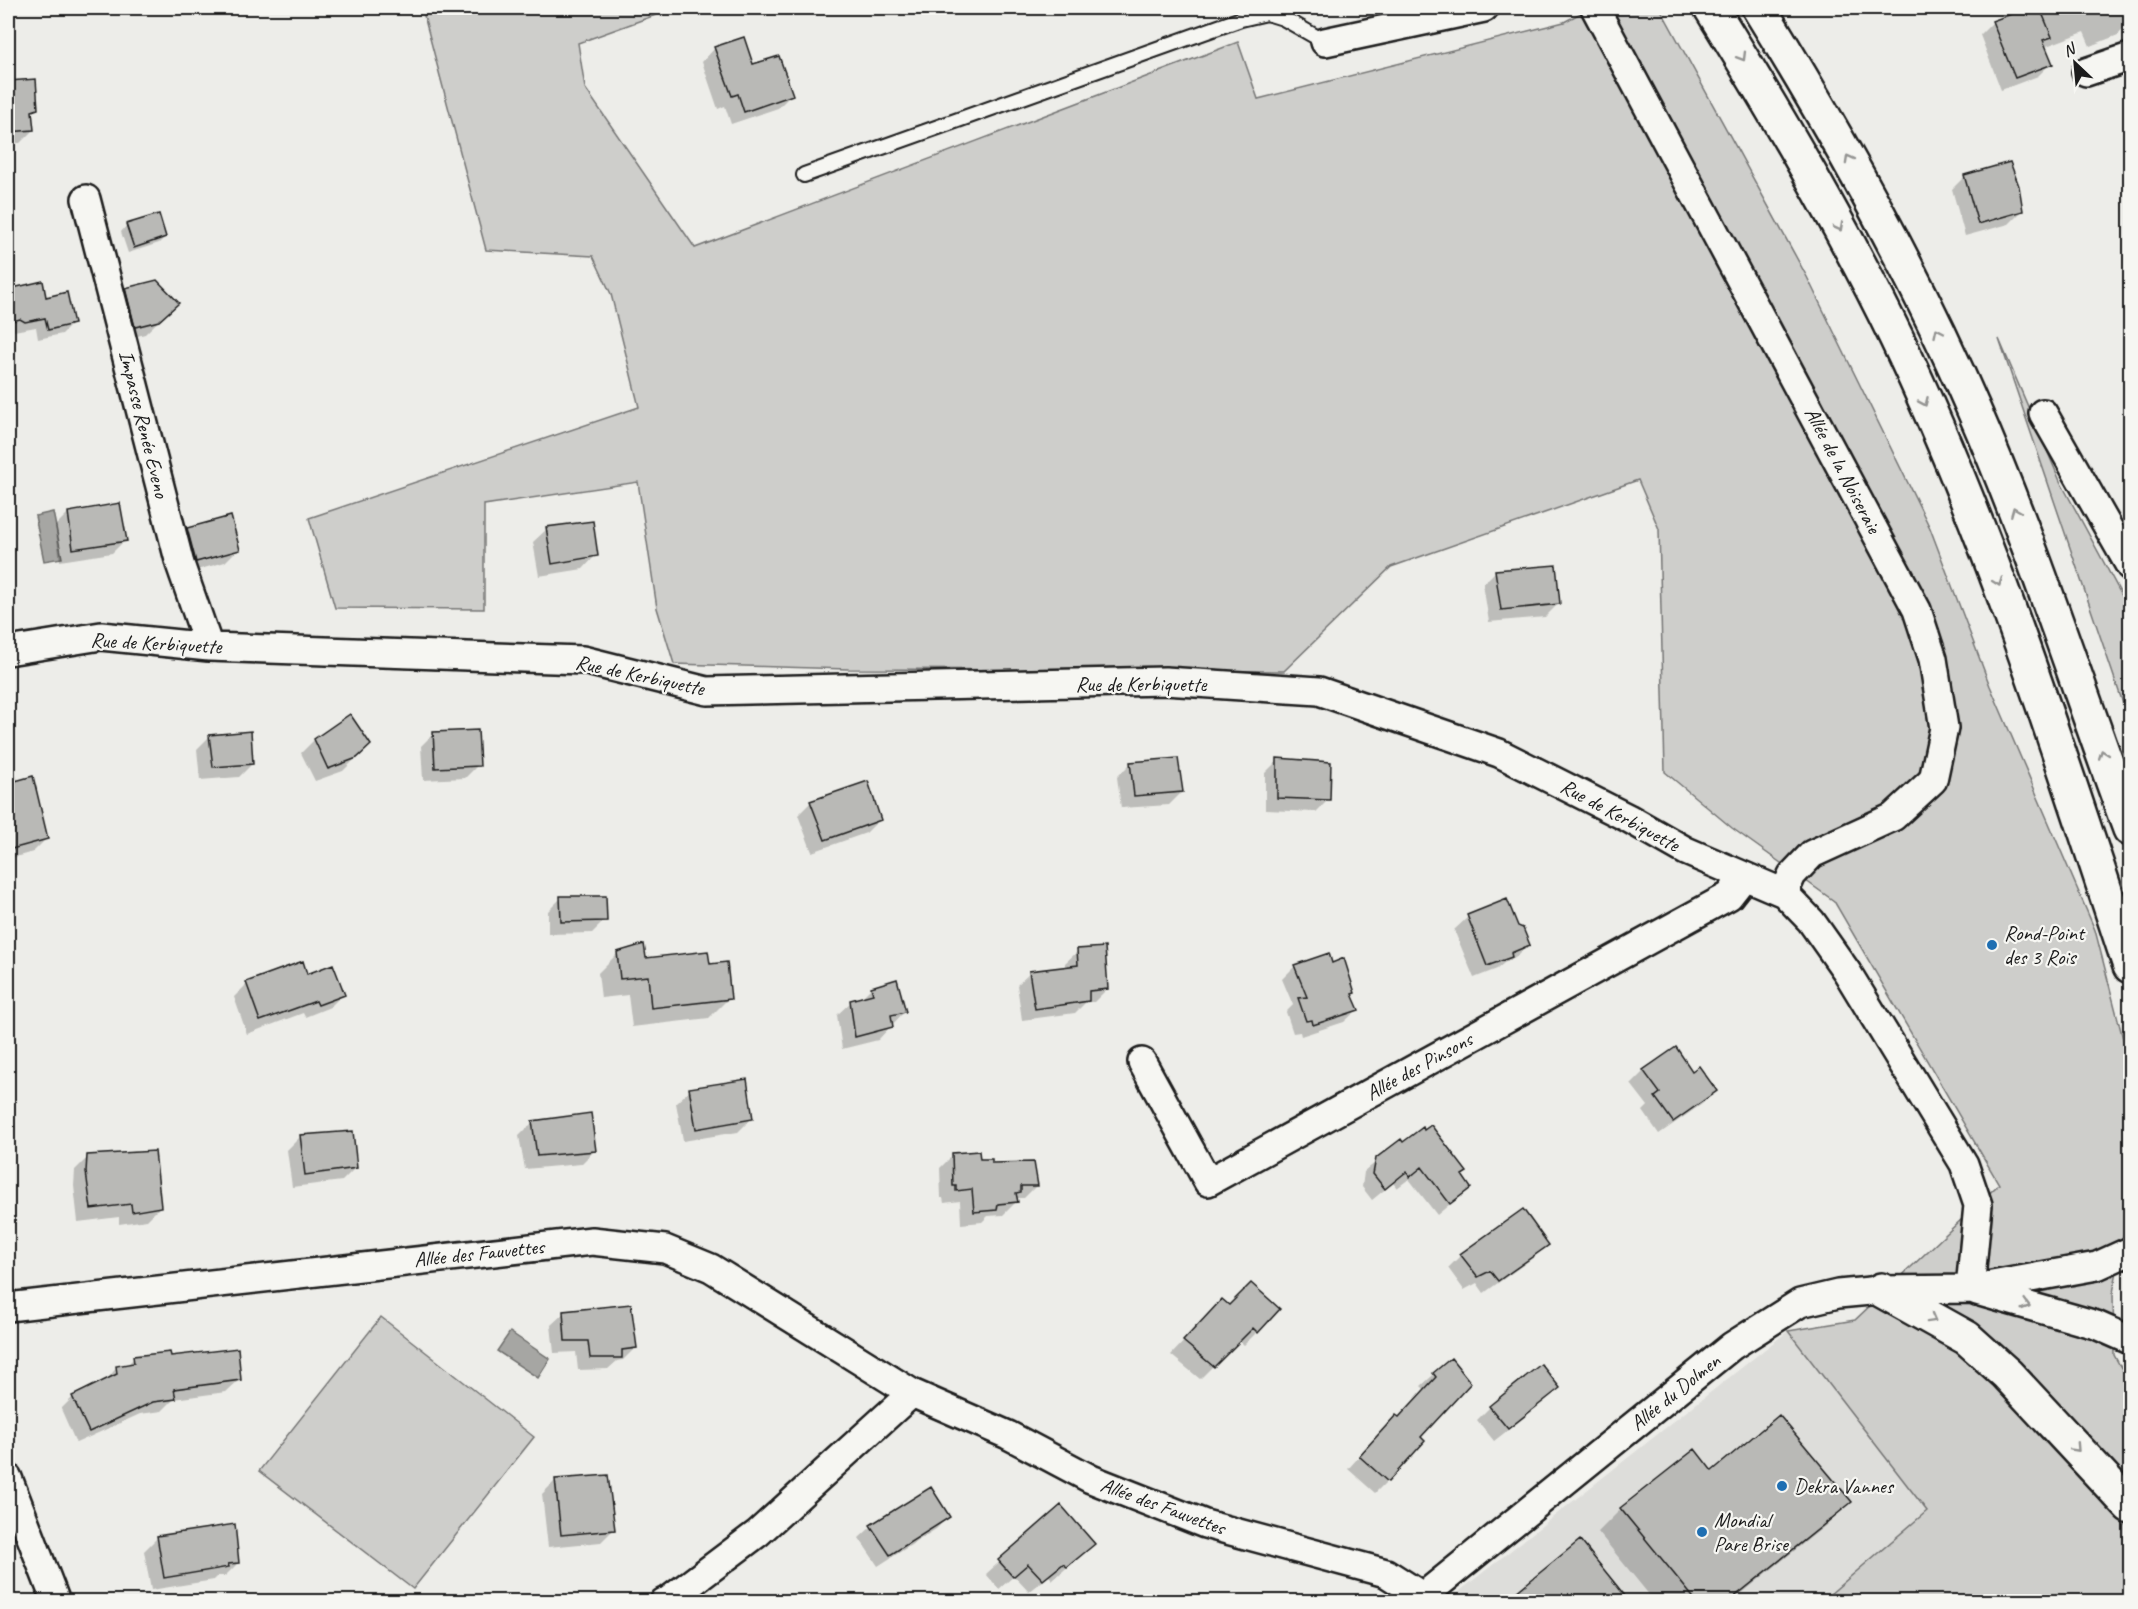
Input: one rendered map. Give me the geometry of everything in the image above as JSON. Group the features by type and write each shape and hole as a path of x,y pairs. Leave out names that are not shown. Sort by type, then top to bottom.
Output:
{"main road":[{"path":"1711,8 1812,176 1865,275 1912,373 1965,494 2055,741 2130,966"},
{"path":"1759,8 1810,90 1869,195 1923,300 1973,408 2019,521 2130,829"},
{"path":"1881,1290 1967,1338 2007,1374 2130,1506"}],"street":[{"path":"1324,42 1484,8"},
{"name":"Allée de la Noiseraie","path":"1595,8 1917,609 1933,659 1944,728 1933,780 1893,817 1812,854 1792,875 1784,893"},
{"path":"2086,72 2130,57"},
{"name":"Impasse Renée Eveno","path":"86,199 180,564 210,647"},
{"path":"2043,413 2130,566"},
{"name":"Rue de Kerbiquette","path":"8,651 101,636 210,647 583,660 707,691 1165,681 1319,691 1499,753 1628,818 1686,851 1784,893 1811,921 1846,972 1964,1164 1977,1205 1970,1289"},
{"name":"Allée des Pinsons","path":"1142,1062 1208,1182 1729,896 1744,877"},
{"name":"Allée des Fauvettes","path":"8,1307 592,1241 665,1249 711,1268 912,1393 1008,1435 1091,1479 1205,1524 1386,1573 1421,1600"},
{"name":"Allée du Dolmen","path":"1421,1600 1732,1346 1760,1326 1800,1303 1838,1294 1881,1290 1970,1289 2097,1266 2130,1251"},
{"name":"Allée du Dolmen","path":"1970,1289 2096,1325 2130,1340"},
{"path":"664,1602 758,1533 912,1393"},
{"path":"8,1478 56,1602"}],"lane":[{"path":"804,176 1241,19 1267,13 1283,18 1324,42"}],"shaded area":[{"path":"422,8 675,8 578,43 585,88 695,248 1238,42 1258,99 1564,22 1590,8 1660,8 1807,277 1930,528 1990,686 2095,930 2130,1066 2130,1225 2124,1232 2113,1293 2114,1355 2130,1384 2130,1601 1822,1601 1927,1511 1788,1331 1855,1320 1999,1184 1834,901 1732,828 1665,772 1659,529 1638,480 1391,567 1284,671 848,669 674,664 657,608 638,482 484,505 484,609 335,608 309,518 639,407 611,294 593,256 486,250"},
{"path":"1999,339 2060,481 2130,611 2130,724"},
{"path":"53,512 62,558 44,561 35,516"},
{"path":"381,1317 534,1437 413,1589 259,1471"},
{"path":"1788,1331 1927,1511 1822,1601 1447,1601"},
{"path":"510,1332 550,1359 538,1378 497,1351"}],"building":[{"path":"2028,8 2040,8 2052,37 2043,40 2053,64 2015,78 1992,21"},
{"path":"744,37 753,64 779,56 793,95 744,112 738,94 732,96 714,47"},
{"path":"36,79 38,109 32,111 34,130 8,132 8,81"},
{"path":"2010,162 2019,186 2023,211 1978,224 1964,175"},
{"path":"159,214 166,237 134,248 126,224"},
{"path":"157,280 179,303 159,321 135,327 125,288"},
{"path":"43,281 46,297 67,292 74,324 48,330 45,318 25,322 20,319 8,322 8,289"},
{"path":"120,503 127,541 73,549 68,512"},
{"path":"231,516 240,550 196,562 187,528"},
{"path":"593,521 598,556 552,564 546,527"},
{"path":"1556,565 1560,604 1501,610 1495,570"},
{"path":"350,714 371,745 357,758 328,769 314,739"},
{"path":"478,730 480,766 435,768 433,732"},
{"path":"251,731 253,764 213,767 209,735"},
{"path":"1178,758 1183,792 1134,796 1130,762"},
{"path":"1277,758 1331,762 1330,800 1277,798"},
{"path":"33,776 48,839 8,850 8,783"},
{"path":"868,781 881,820 825,840 810,801"},
{"path":"560,896 606,896 607,921 561,922"},
{"path":"1507,899 1518,926 1523,928 1530,945 1511,953 1512,957 1487,966 1467,915"},
{"path":"644,944 646,958 708,951 710,964 727,962 731,999 651,1008 648,976 620,979 617,952"},
{"path":"1105,947 1108,989 1089,991 1089,1001 1035,1009 1029,971 1078,965 1077,949"},
{"path":"1329,953 1332,963 1344,958 1355,993 1352,994 1359,1010 1313,1025 1312,1020 1306,1021 1298,998 1307,997 1294,965"},
{"path":"303,961 307,974 333,964 345,995 318,1005 316,1001 260,1021 246,982"},
{"path":"897,979 906,1012 891,1015 893,1027 855,1037 850,1000 873,994 871,987"},
{"path":"1676,1047 1692,1071 1699,1066 1717,1091 1673,1122 1655,1097 1660,1093 1643,1070"},
{"path":"747,1079 753,1119 696,1129 689,1088"},
{"path":"591,1113 596,1151 537,1156 532,1121"},
{"path":"1431,1125 1467,1172 1462,1175 1471,1188 1450,1204 1422,1167 1410,1177 1406,1172 1385,1189 1373,1174 1376,1158 1401,1139 1403,1142 1423,1127 1424,1130"},
{"path":"353,1131 357,1168 305,1175 300,1135"},
{"path":"155,1151 161,1207 132,1212 131,1204 91,1209 86,1172 87,1155"},
{"path":"979,1151 980,1159 992,1159 992,1163 1034,1162 1038,1186 1021,1186 1021,1192 1016,1193 1018,1202 998,1204 997,1210 974,1212 972,1189 956,1191 956,1186 953,1186 952,1153"},
{"path":"1523,1209 1549,1245 1498,1281 1490,1271 1478,1277 1460,1254"},
{"path":"1251,1283 1280,1309 1258,1333 1253,1328 1214,1367 1183,1341 1222,1299 1229,1305"},
{"path":"631,1304 637,1348 622,1350 622,1358 590,1358 588,1341 565,1341 563,1311"},
{"path":"238,1348 241,1380 174,1389 176,1399 153,1402 89,1432 72,1396 117,1374 116,1366 134,1363 133,1356 170,1352 171,1356"},
{"path":"1451,1358 1471,1383 1421,1437 1425,1441 1388,1482 1359,1456 1396,1415 1399,1417 1436,1377 1433,1373"},
{"path":"1541,1364 1560,1388 1508,1429 1489,1406"},
{"path":"1779,1415 1852,1502 1728,1602 1697,1602 1620,1508 1695,1449 1712,1471"},
{"path":"608,1475 615,1530 561,1535 555,1479"},
{"path":"931,1487 950,1517 890,1555 870,1525"},
{"path":"1061,1505 1095,1544 1067,1567 1063,1564 1043,1580 1028,1564 1013,1577 998,1560"},
{"path":"235,1524 239,1563 228,1564 229,1567 164,1578 157,1536"},
{"path":"1580,1540 1630,1602 1504,1602"}],"place":[{"name":"Rond-Point des 3 Rois","path":"1992,945"},
{"name":"Dekra Vannes","path":"1782,1486"},
{"name":"Mondial Pare Brise","path":"1702,1532"}]}
